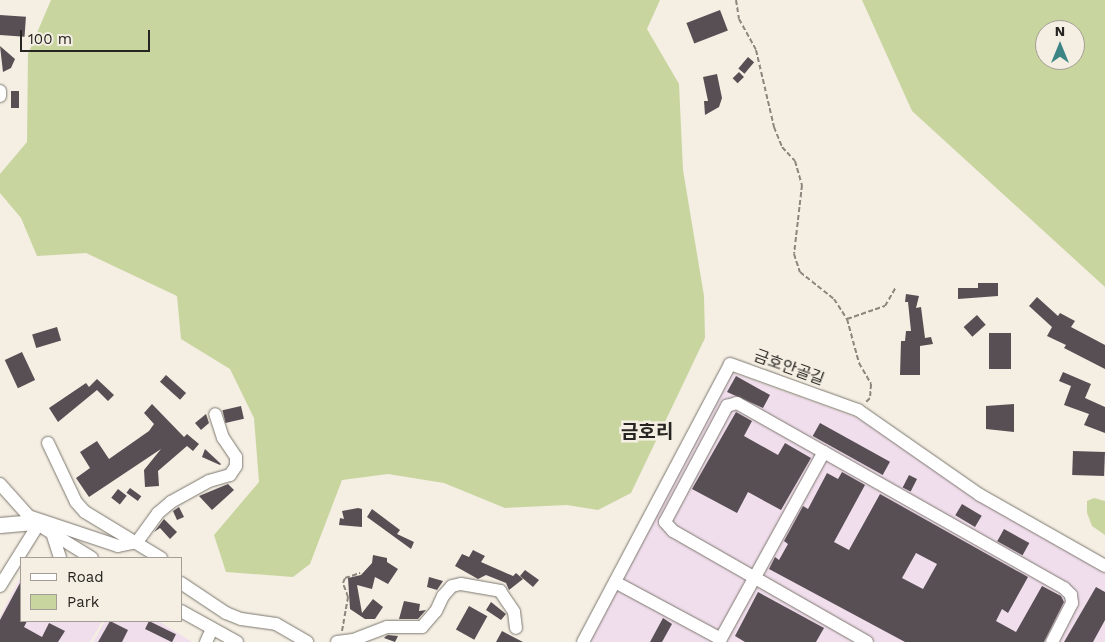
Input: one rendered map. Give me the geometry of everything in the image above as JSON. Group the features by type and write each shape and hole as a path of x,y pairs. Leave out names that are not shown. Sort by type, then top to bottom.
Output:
{"main road":[{"path":"0,525 33,521"}],"street":[{"path":"0,91 0,96"},
{"name":"금호안골길","path":"583,642 730,364 858,410 980,495 1105,566"},
{"path":"868,642 672,532 665,522 731,404 738,403 1069,591 1072,603 1052,642"},
{"path":"33,521 118,546 138,542 158,512 171,502 209,480 230,475 236,466 236,457 223,438 214,414"},
{"path":"48,443 76,502 85,512 138,542 160,557"},
{"path":"615,582 720,641 824,452"},
{"path":"0,484 33,521 53,536 90,557"},
{"path":"0,586 33,521"},
{"path":"53,536 60,557"},
{"path":"182,584 226,613 241,619 276,624 307,642"},
{"path":"338,641 353,640 387,627 422,627 436,611 443,596 452,586 461,584 500,591 514,612 516,628"},
{"path":"182,612 237,642"},
{"path":"206,642 212,629"}],"path":[{"path":"736,0 739,19 756,50 774,127 782,147 795,161 802,185 794,254 800,272 834,299 847,319 859,363 871,384 870,398 858,410"},
{"path":"847,319 884,306 896,287"},
{"path":"338,641 348,597 343,583 345,578 360,573"}],"shaded area":[{"path":"733,373 858,418 1105,572 1105,642 586,642"},
{"path":"20,578 20,622 101,622 90,642 0,642 0,617"},
{"path":"104,622 160,622 192,642 93,642"}],"green space":[{"path":"51,0 660,0 647,29 679,84 683,170 704,296 705,338 631,493 598,510 567,505 505,508 444,483 388,474 342,480 310,564 293,577 226,572 214,535 259,482 254,418 230,369 181,339 177,296 86,253 37,256 21,218 0,193 0,174 27,142 28,54"},
{"path":"862,0 1105,0 1105,287 912,111"},
{"path":"1094,498 1105,501 1105,535 1092,526 1087,513 1087,501"}],"building":[{"path":"720,10 728,31 694,43 686,23"},
{"path":"0,15 26,17 25,37 0,35"},
{"path":"0,46 15,59 11,68 3,72"},
{"path":"748,57 754,62 744,74 738,68"},
{"path":"739,72 744,77 738,83 733,78"},
{"path":"717,74 722,98 719,107 705,115 704,101 708,101 703,77"},
{"path":"11,91 19,91 19,108 11,108"},
{"path":"978,283 998,283 998,296 958,299 958,288 978,288"},
{"path":"906,294 919,296 916,308 921,307 925,338 931,337 933,344 920,346 920,375 900,375 901,341 905,341 906,331 911,331 908,302 905,302"},
{"path":"1037,297 1058,316 1060,313 1075,321 1071,327 1105,345 1105,369 1064,348 1066,345 1047,336 1052,327 1029,306"},
{"path":"977,315 986,325 972,337 964,327"},
{"path":"57,327 61,340 36,348 32,335"},
{"path":"989,333 1011,333 1011,369 989,369"},
{"path":"22,352 35,380 18,388 5,360"},
{"path":"1063,372 1091,384 1085,398 1105,407 1105,433 1084,425 1089,414 1064,405 1071,386 1059,381"},
{"path":"166,375 186,393 180,400 160,382"},
{"path":"736,376 770,395 763,408 727,392"},
{"path":"97,379 114,395 108,401 97,390 58,422 49,408 86,383 89,387"},
{"path":"152,404 184,437 187,434 199,444 193,451 187,446 158,471 159,486 145,487 144,470 161,449 89,497 76,478 90,468 80,452 97,441 109,459 149,431 154,424 144,413"},
{"path":"1014,404 1014,432 986,429 986,406"},
{"path":"241,406 244,419 225,423 222,410"},
{"path":"736,412 752,421 744,436 778,455 785,443 811,458 781,510 748,492 737,513 692,489"},
{"path":"206,414 209,423 201,430 195,423"},
{"path":"820,423 890,462 883,475 813,436"},
{"path":"205,449 221,464 220,465 202,457"},
{"path":"1073,451 1105,452 1104,476 1072,475"},
{"path":"842,472 865,485 834,542 849,550 880,494 1028,577 1008,613 1002,609 996,621 1016,632 1042,586 1061,596 1064,602 1044,642 905,642 769,569 775,557 779,560 788,544 784,541 803,506 808,509 827,473 838,479","holes":["916,553 937,564 923,589 902,578"]},
{"path":"909,475 917,479 911,492 903,487"},
{"path":"228,484 234,490 212,510 199,496"},
{"path":"130,488 141,496 138,501 126,493"},
{"path":"118,489 127,496 120,504 111,498"},
{"path":"962,504 982,516 975,527 955,515"},
{"path":"179,507 184,517 177,520 173,511"},
{"path":"362,509 362,527 339,525 340,518 344,519 342,511"},
{"path":"372,509 400,530 397,534 414,542 411,549 367,517"},
{"path":"164,519 177,532 170,539 160,528 154,532"},
{"path":"1004,529 1029,543 1023,555 997,541"},
{"path":"473,550 485,556 481,562 513,576 516,573 523,579 509,590 506,583 486,575 478,579 455,566 462,554 469,557"},
{"path":"373,555 387,558 387,562 398,569 388,584 375,577 372,589 357,585 362,613 373,599 383,607 375,619 365,619 350,609 348,578 361,575 372,563"},
{"path":"525,570 539,580 533,587 520,576"},
{"path":"429,577 443,581 437,590 427,587"},
{"path":"20,583 20,622 26,622 24,627 42,637 49,623 65,631 58,642 0,642 0,620"},
{"path":"1096,587 1105,592 1105,620 1093,642 1064,642"},
{"path":"758,592 824,628 816,642 745,642 735,636"},
{"path":"404,601 420,604 419,611 426,610 418,619 399,619"},
{"path":"491,602 506,614 501,620 486,610"},
{"path":"469,606 487,616 474,640 456,630"},
{"path":"663,618 672,624 662,642 650,642"},
{"path":"109,622 128,630 122,642 98,642"},
{"path":"149,622 176,634 172,642 145,629"},
{"path":"502,631 523,642 496,642"},
{"path":"386,636 398,636 395,642 384,638"}],"district":[{"name":"금호리","path":"647,432"}]}
